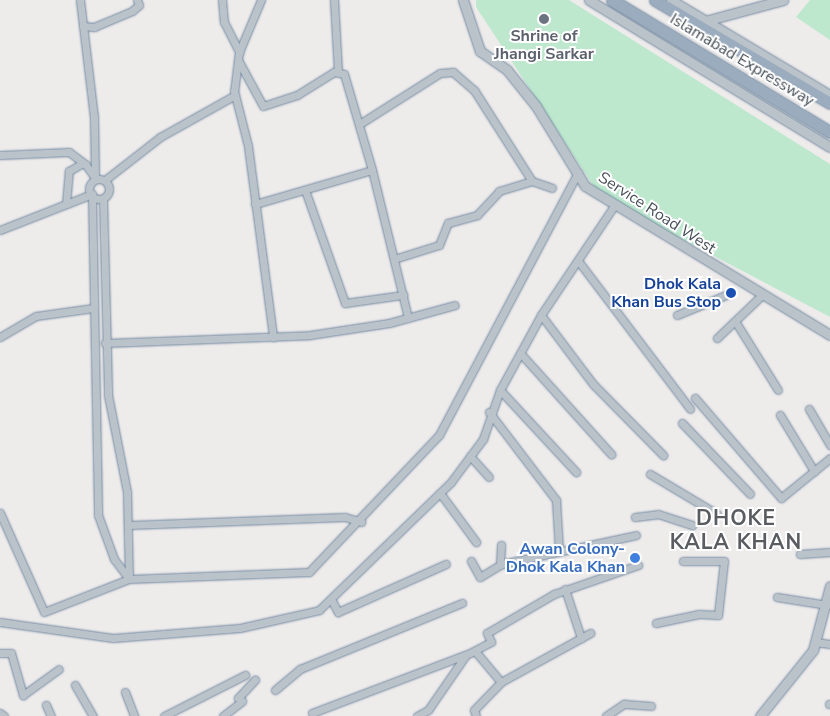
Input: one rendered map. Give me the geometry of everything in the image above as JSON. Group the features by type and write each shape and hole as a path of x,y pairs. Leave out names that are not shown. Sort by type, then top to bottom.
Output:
{"highway":[{"name":"Islamabad Expressway","path":"612,0 830,132"},
{"name":"Islamabad Expressway","path":"655,0 830,103"}],"street":[{"path":"80,0 94,118 95,178 90,184 92,195 98,514 114,559 129,579"},
{"path":"83,26 94,27 132,11 139,6 137,0"},
{"path":"222,0 224,22 239,52"},
{"path":"261,0 239,52 235,95 255,204 273,337"},
{"path":"334,0 338,72"},
{"name":"Service Road West","path":"463,0 480,52 507,70 536,106 585,186 614,206 761,296 830,335"},
{"path":"589,0 830,147"},
{"path":"670,0 830,95"},
{"path":"704,21 783,0"},
{"path":"238,60 263,106 297,94 338,72"},
{"path":"338,72 349,80 408,318"},
{"path":"361,123 440,73 452,72 474,90 532,181"},
{"path":"0,155 56,151 69,152 83,163 95,178 105,180 160,137 235,95"},
{"path":"66,204 69,171 83,163"},
{"path":"255,204 372,170"},
{"path":"0,513 44,612 129,579 309,572 361,522 439,435 578,173"},
{"path":"105,180 109,189 103,200 105,342 108,395 129,525 129,579"},
{"path":"394,259 435,248 448,224 477,215 499,191 532,181 552,188"},
{"path":"306,190 345,303 403,295"},
{"path":"0,230 92,195 103,200"},
{"path":"0,622 113,638 196,634 319,610 440,493 483,439 489,412 541,316 579,262 614,206"},
{"path":"579,262 690,409"},
{"path":"677,315 731,293"},
{"path":"717,338 761,296"},
{"path":"105,342 273,337 339,332 408,318 455,305"},
{"path":"0,337 36,316 93,308"},
{"path":"541,316 593,384 663,455"},
{"path":"735,321 778,390"},
{"path":"521,354 611,454"},
{"path":"500,390 576,472"},
{"path":"695,398 781,498 830,458"},
{"path":"809,409 830,444"},
{"path":"489,412 556,500 559,551"},
{"path":"780,415 814,471"},
{"path":"682,423 750,494"},
{"path":"470,456 489,477"},
{"path":"650,474 717,514"},
{"path":"440,493 476,542"},
{"path":"635,517 658,514 692,525"},
{"path":"129,525 345,517 361,522"},
{"path":"471,561 480,577 500,565 636,535"},
{"path":"500,565 501,545"},
{"path":"800,554 830,552"},
{"path":"656,623 699,614 718,615 724,562 684,561"},
{"path":"331,599 338,612 446,564"},
{"path":"312,713 475,651 491,642 487,633 565,589 638,565"},
{"path":"760,716 815,642 830,586"},
{"path":"565,589 581,638"},
{"path":"777,597 826,605"},
{"path":"275,690 300,669 462,603"},
{"path":"475,714 501,682 590,632"},
{"path":"815,642 830,644"},
{"path":"475,651 501,682"},
{"path":"0,653 10,653 23,695 59,669"},
{"path":"417,716 428,710 466,655"},
{"path":"164,716 245,674"},
{"path":"223,716 242,702 238,698 254,680"},
{"path":"75,685 93,716"},
{"path":"125,692 134,716"},
{"path":"606,716 624,704 651,706"},
{"path":"46,705 51,716"},
{"path":"0,714 4,716"}],"green space":[{"path":"476,0 569,0 830,164 830,317 600,196 476,7"},
{"path":"810,0 830,0 830,40 796,17"}],"place":[{"name":"Shrine of Jhangi Sarkar","path":"544,19"},
{"name":"Dhok Kala Khan Bus Stop","path":"731,293"},
{"name":"Awan Colony- Dhok Kala Khan","path":"635,558"}],"district":[{"name":"DHOKE KALA KHAN","path":"736,530"}]}
